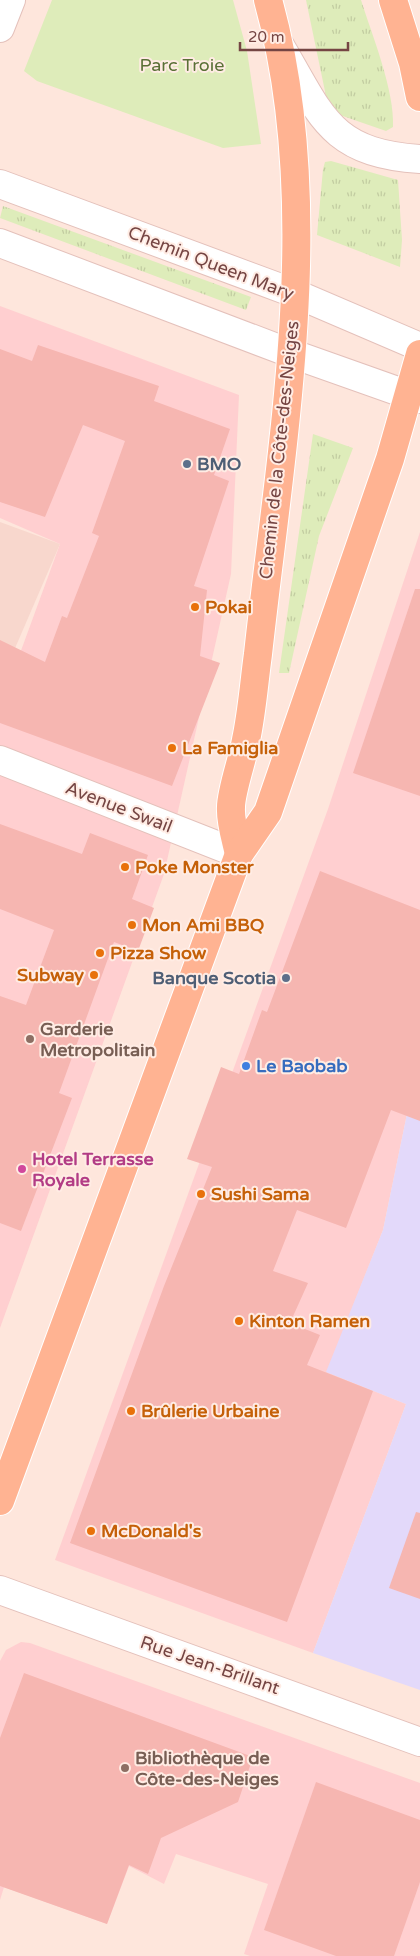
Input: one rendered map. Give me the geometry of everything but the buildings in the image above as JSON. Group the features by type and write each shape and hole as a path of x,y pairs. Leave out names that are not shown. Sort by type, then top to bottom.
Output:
{"main road":[{"name":"Chemin de la Côte-des-Neiges","path":"239,854 231,807 246,738 254,683 290,353 297,212 296,162 279,42 268,0"},
{"path":"393,0 413,63 420,97"},
{"name":"Chemin de la Côte-des-Neiges","path":"0,1501 239,854 268,812 390,459 415,397 420,354"}],"street":[{"path":"0,28 10,0"},
{"name":"Chemin de la Côte-des-Neiges","path":"279,42 318,110 333,130 353,144 383,155 420,159"},
{"name":"Chemin Queen Mary","path":"0,184 294,293 420,347"},
{"path":"0,243 290,353 415,397"},
{"name":"Avenue Swail","path":"0,760 239,854"},
{"name":"Rue Jean-Brillant","path":"0,1590 420,1742"}],"shaded area":[{"path":"0,306 239,395 231,574 164,874 0,1328 0,708 60,544 0,518"},
{"path":"0,522 60,544 0,683"},
{"path":"420,532 420,1051 383,1230 327,1372 406,1404 313,1653 55,1560 328,809"},
{"path":"420,1051 420,1690 313,1653 406,1404 326,1372 383,1230"},
{"path":"21,1642 30,1643 420,1783 420,1956 250,1956 244,1954 268,1884 176,1854 164,1884 129,1866 107,1924 4,1887 0,1900 0,1661 6,1650"}],"green space":[{"name":"Parc Troie","path":"52,0 233,0 247,51 261,144 223,148 37,81 24,71"},
{"path":"306,0 361,0 387,80 393,113 393,127 386,131 337,114 327,101"},
{"path":"331,161 398,180 402,240 400,267 317,235 323,169 325,162"},
{"path":"3,206 251,297 246,310 0,218"},
{"path":"313,434 353,448 319,536 289,673 279,673"}],"place":[{"name":"BMO","path":"187,464"},
{"name":"Pokai","path":"195,607"},
{"name":"La Famiglia","path":"172,748"},
{"name":"Poke Monster","path":"125,867"},
{"name":"Mon Ami BBQ","path":"132,925"},
{"name":"Pizza Show","path":"100,953"},
{"name":"Subway","path":"94,975"},
{"name":"Banque Scotia","path":"286,978"},
{"name":"Garderie Metropolitain","path":"30,1039"},
{"name":"Le Baobab","path":"246,1066"},
{"name":"Hotel Terrasse Royale","path":"22,1169"},
{"name":"Sushi Sama","path":"201,1194"},
{"name":"Kinton Ramen","path":"239,1321"},
{"name":"Brûlerie Urbaine","path":"131,1411"},
{"name":"McDonald's","path":"91,1531"},
{"name":"Bibliothèque de Côte-des-Neiges","path":"125,1768"}]}
